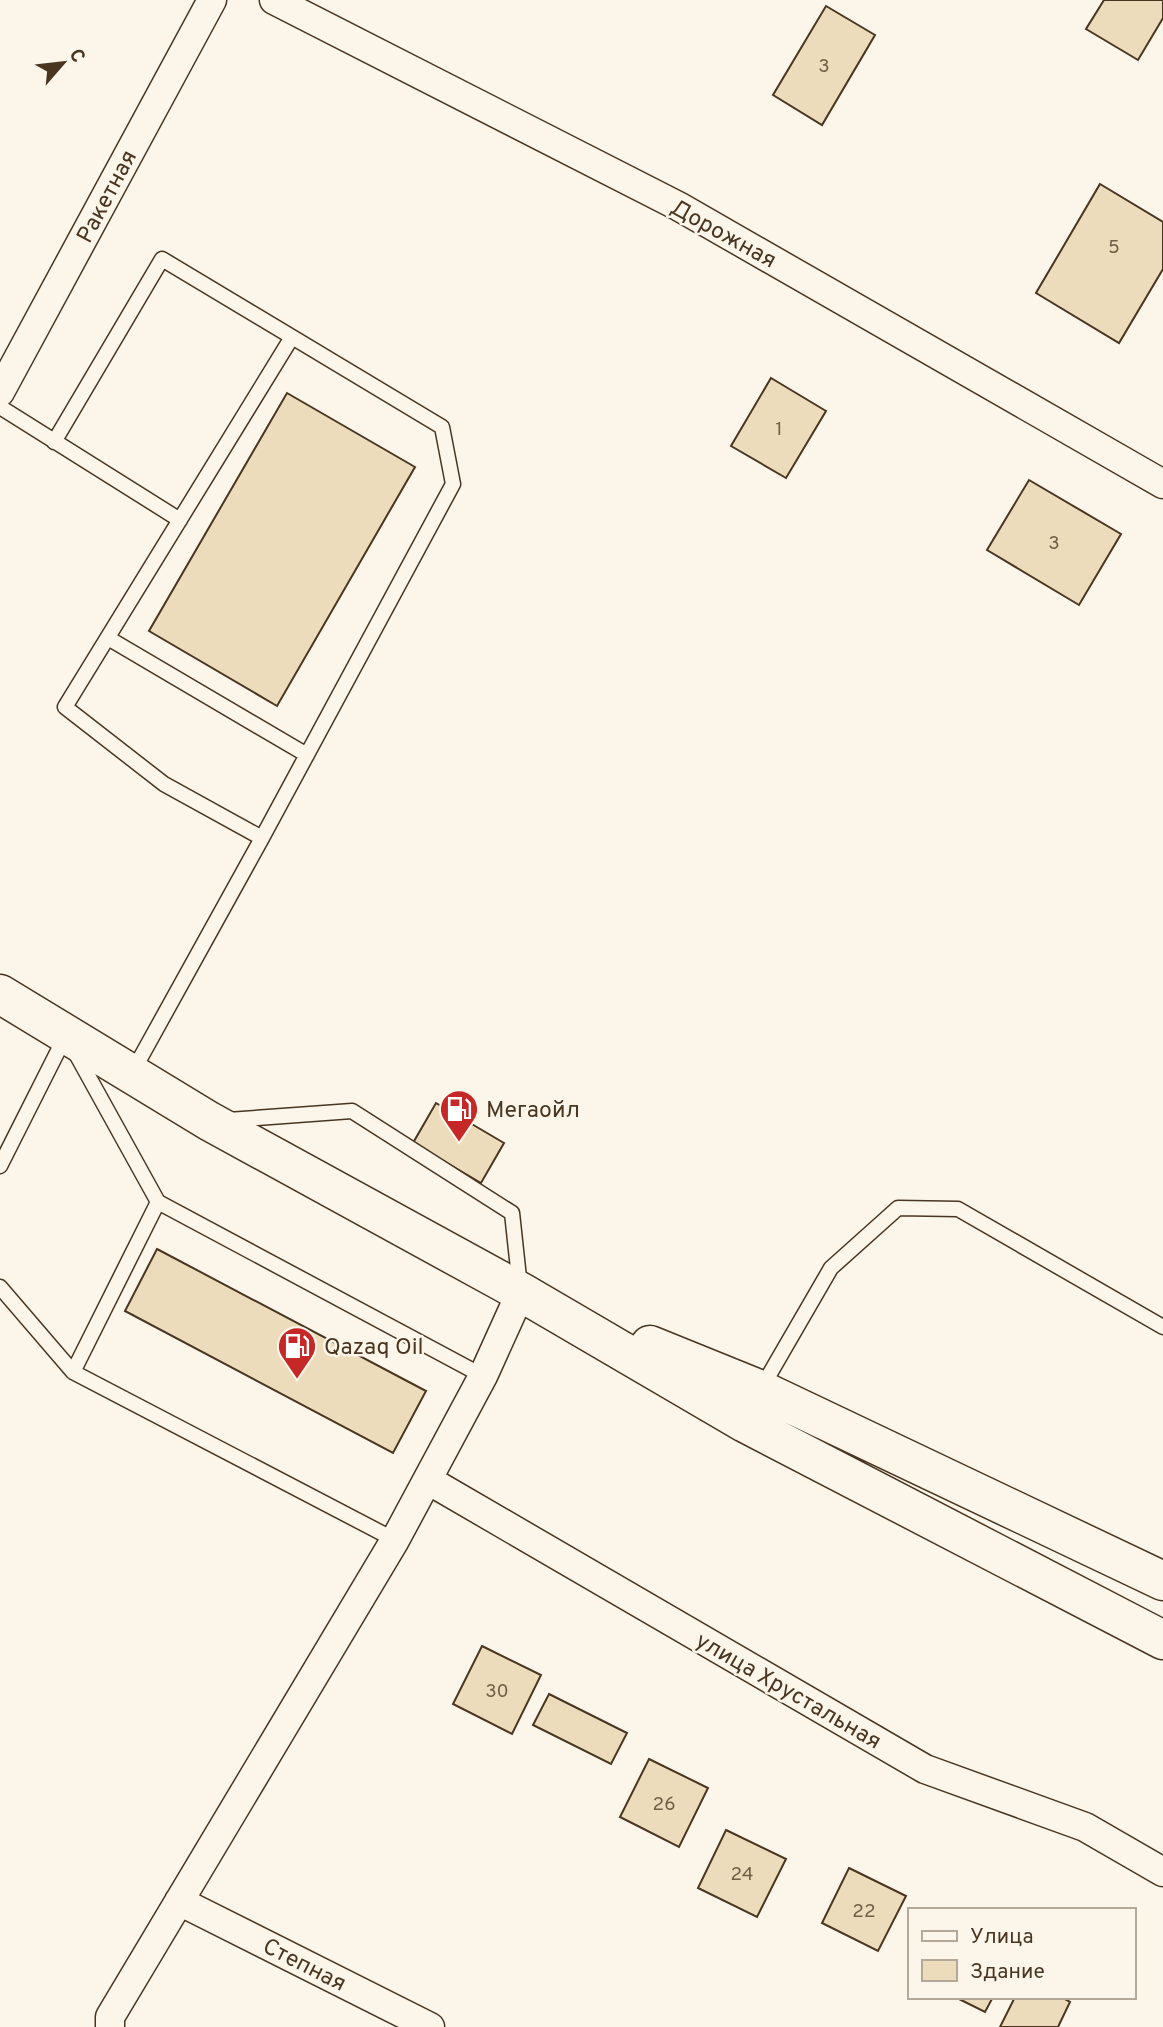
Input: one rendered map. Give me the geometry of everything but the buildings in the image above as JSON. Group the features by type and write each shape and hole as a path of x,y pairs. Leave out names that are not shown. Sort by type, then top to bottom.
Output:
{"highway":[{"path":"0,994 209,1121 521,1292 745,1423 1163,1640"},
{"path":"521,1292 761,1390 1163,1581"}],"street":[{"name":"Ракетная","path":"0,392 212,0"},
{"name":"Дорожная","path":"274,0 678,206 1163,484"},
{"path":"109,2024 179,1900 396,1540 483,1376 521,1292"},
{"name":"улица Хрустальная","path":"428,1480 925,1769 1085,1827 1163,1872"},
{"name":"Степная","path":"179,1900 430,2027"}],"lane":[{"path":"54,442 162,260 442,427 453,484 131,1074"},
{"path":"262,838 164,784 65,707 292,337"},
{"path":"0,407 180,520"},
{"path":"108,638 307,755"},
{"path":"0,1166 66,1036"},
{"path":"66,1036 158,1202 483,1376"},
{"path":"209,1121 352,1111 512,1213 521,1292"},
{"path":"73,1372 158,1202"},
{"path":"761,1390 831,1268 898,1208 958,1209 1163,1327"},
{"path":"0,1287 73,1372 396,1540"}],"place":[{"name":"Мегаойл","path":"459,1143"},
{"name":"Qazaq Oil","path":"297,1380"}]}
